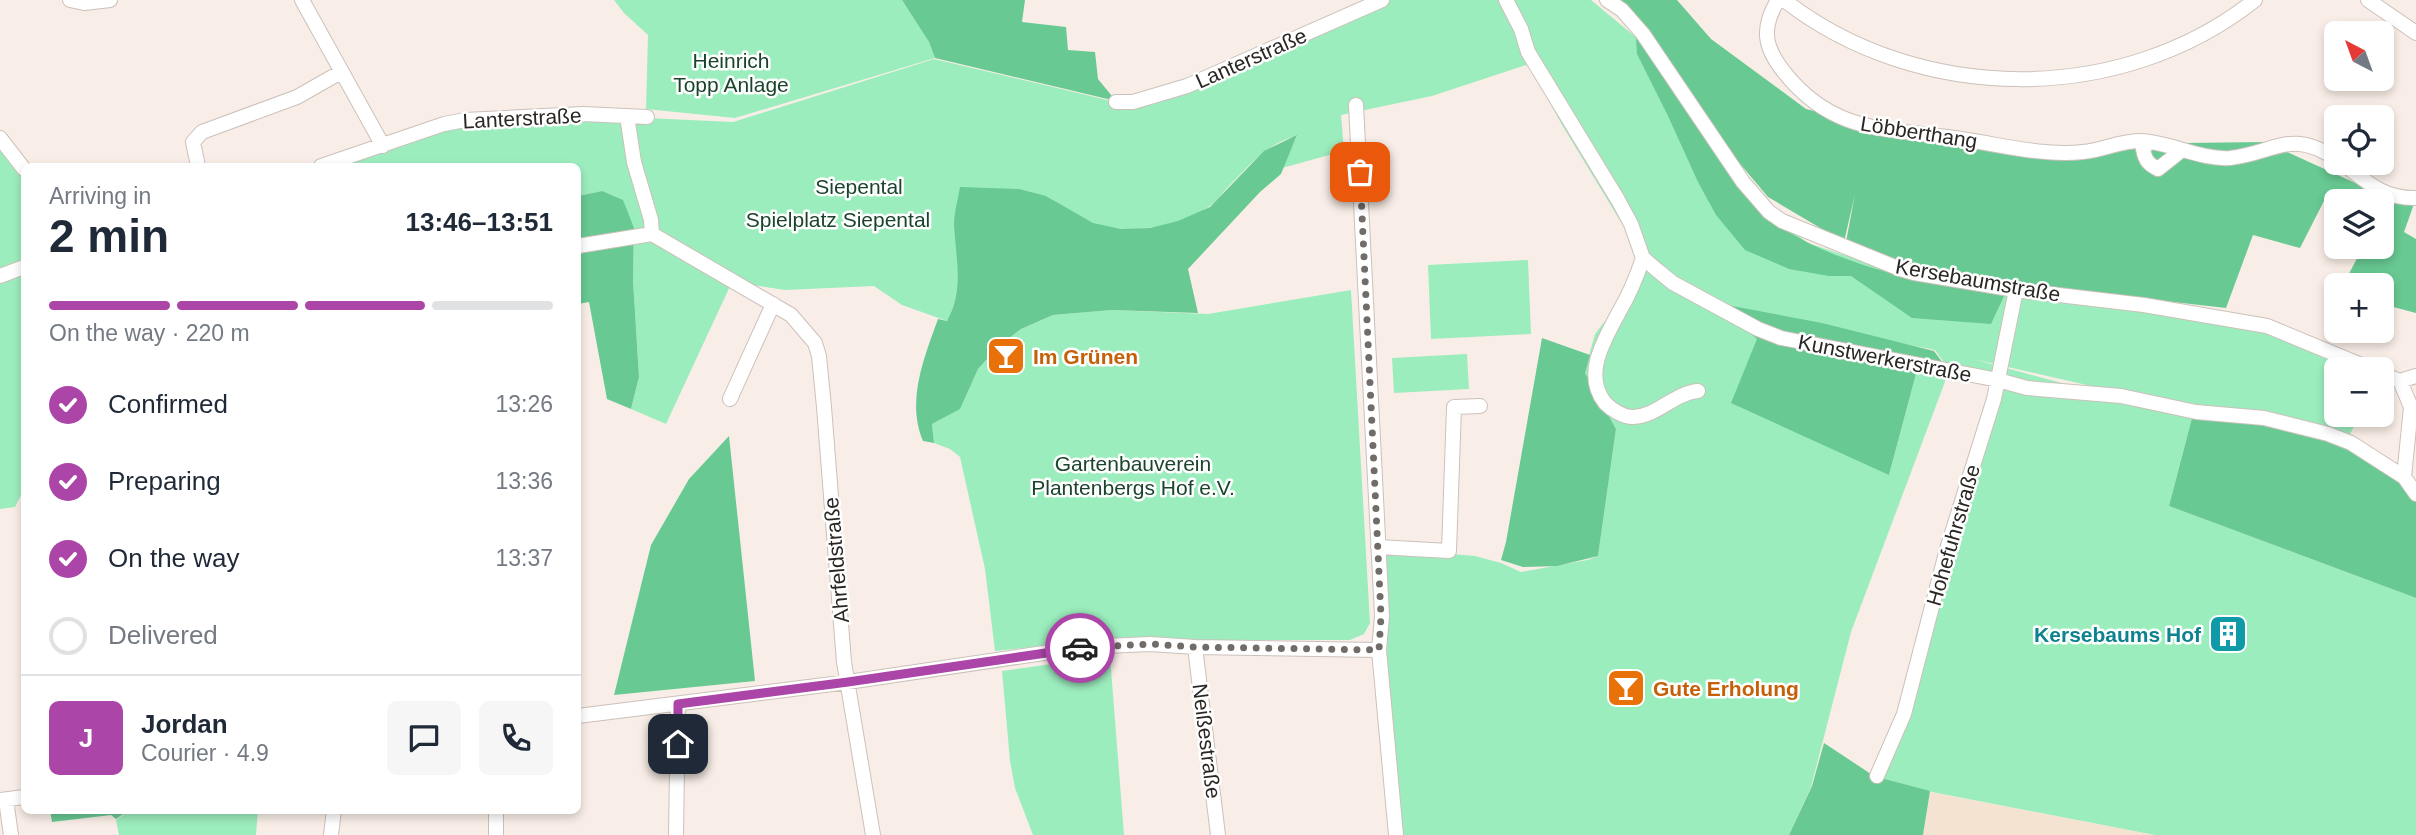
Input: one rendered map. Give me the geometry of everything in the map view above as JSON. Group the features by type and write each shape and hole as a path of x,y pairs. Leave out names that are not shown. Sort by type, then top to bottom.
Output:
{"street":[{"path":"70,0 84,3 110,0"},
{"path":"302,0 383,146"},
{"name":"Lanterstraße","path":"1116,102 1133,102 1186,86 1382,0"},
{"name":"Kunstwerkerstraße","path":"1506,0 1521,29 1528,52 1631,224 1643,258 1673,284 1770,335 2027,388 2121,396 2196,412 2264,418 2302,427 2351,443 2404,477 2416,494"},
{"name":"Kersebaumstraße","path":"1607,0 1622,10 1643,34 1743,182 1769,212 1807,233 1900,269 2016,290 2144,305 2267,326 2342,357"},
{"name":"Löbberthang","path":"1778,0 1769,15 1766,27 1768,41 1780,67 1799,91 1811,101 1858,124 1966,139 2025,151 2086,152 2114,144 2149,142 2229,158 2277,145 2305,144 2324,151"},
{"path":"1784,0 1840,36 1892,57 1957,74 2030,79 2096,73 2144,60 2205,34 2255,0"},
{"path":"2368,0 2416,33"},
{"path":"197,163 192,142 202,132 298,97 341,72"},
{"path":"1356,105 1370,349 1381,616 1379,650 1396,835"},
{"name":"Lanterstraße","path":"330,163 444,124 465,120 583,114 647,117"},
{"path":"581,245 652,233 651,220 634,162 627,116"},
{"path":"0,138 21,165"},
{"path":"2149,142 2143,149 2144,158 2158,169 2182,150"},
{"path":"2357,175 2386,194 2416,198"},
{"name":"Ahrfeldstraße","path":"652,233 773,304 800,323 815,343 819,356 844,662 873,835"},
{"path":"1643,258 1627,297 1599,351 1595,378 1598,390 1611,408 1630,417 1643,416 1674,398 1698,391"},
{"path":"0,276 21,268"},
{"name":"Hohefuhrstraße","path":"1877,776 1904,714 1947,549 1998,380 2016,290"},
{"path":"730,399 773,304"},
{"path":"2394,379 2400,381 2416,376"},
{"path":"2400,381 2411,407 2404,477"},
{"path":"1378,547 1449,551 1454,407 1480,406"},
{"path":"581,716 848,682 1084,647 1150,644 1379,650"},
{"name":"Neißestraße","path":"1195,647 1218,835"},
{"path":"676,835 678,704"},
{"path":"10,835 3,800 21,797"},
{"path":"331,835 334,814"},
{"path":"496,814 496,835"}],"shaded area":[{"path":"1930,792 2154,835 1923,835"}],"green space":[{"name":"Heinrich Topp Anlage","path":"614,0 902,0 929,42 935,58 735,118 646,109 648,35"},
{"path":"902,0 1025,0 1022,22 1066,27 1068,50 1095,52 1098,79 1116,101 935,58 929,42"},
{"path":"1384,0 1591,0 1638,39 1759,207 1808,243 1915,279 2143,308 2272,334 2330,357 2324,357 2324,427 2354,427 2348,438 2196,410 1973,359 2192,418 2169,506 2416,598 2416,835 2155,835 1932,792 1875,776 1904,708 2001,381 1950,371 1935,350 1729,309 1711,302 1757,339 1889,475 1917,370 1949,371 1851,632 1811,787 1789,835 1396,835 1390,780 1381,548 1475,556 1521,572 1598,556 1616,429 1584,373 1595,334 1618,304 1635,259 1633,242 1562,125 1529,64 1432,96 1341,115 1344,151 1282,168 1297,136 1286,139 1244,170 1211,205 1199,213 1170,224 1137,229 1106,227 1081,217 1046,196 957,247 956,294 947,321 902,305 874,286 785,290 732,282 666,424 631,409 639,377 633,280 634,228 602,191 581,195 581,163 330,163 444,124 583,115 733,122 934,59 1116,102 1133,103"},
{"path":"1617,0 1677,0 1711,39 1806,109 1870,125 2001,144 2082,149 2134,139 2184,143 2265,142 2324,169 2324,175 2338,175 2367,189 2324,189 2324,201 2300,248 2253,235 2226,308 1917,269 1846,242 1855,194 1844,242 1768,197 1720,140"},
{"path":"1636,38 1715,155 1757,207 1782,227 1841,257 1907,277 2004,296 1991,324 1912,318 1851,276 1829,276 1789,269 1745,250 1716,215 1698,182 1637,54"},
{"path":"1297,135 1281,174 1260,192 1188,269 1198,313 1112,310 1053,315 1021,329 999,346 978,369 960,409 932,424 934,443 923,441 916,411 919,380 938,319 947,321 956,298 958,274 954,220 960,187 1019,189 1046,196 1093,223 1121,229 1150,228 1178,221 1210,207 1264,151"},
{"path":"0,147 21,173 21,495 15,507 0,509"},
{"path":"602,191 623,200 634,228 633,280 639,377 631,409 607,399 589,302 581,303 581,195"},
{"path":"2394,201 2415,201 2404,232 2416,239 2416,313 2394,307 2394,273 2349,273 2357,259 2394,259"},
{"path":"1528,260 1531,334 1431,339 1428,265"},
{"name":"Gartenbauverein Plantenbergs Hof e.V.","path":"1351,290 1370,623 1364,634 1350,640 1098,640 995,651 985,569 960,457 950,449 934,443 932,424 959,409 978,369 999,346 1021,329 1053,315 1112,310 1208,314"},
{"path":"1711,302 1822,323 1934,351 1949,371 1917,370 1889,475 1731,403 1757,339"},
{"path":"1542,338 1590,355 1585,373 1616,429 1598,556 1557,566 1523,567 1501,560"},
{"path":"1467,354 1469,389 1394,393 1392,358"},
{"path":"2192,418 2262,422 2339,444 2402,479 2416,498 2416,598 2169,506"},
{"path":"729,436 755,681 614,695 651,545 689,479"},
{"path":"1110,656 1124,835 1033,835 1015,788 1002,671"},
{"path":"1824,743 1874,776 1930,791 1923,835 1789,835 1812,786"},
{"path":"51,814 123,814 116,819 111,815 52,822"},
{"path":"124,814 258,814 256,835 119,835 116,820"}],"way so far":[{"path":"1080,648 1150,644 1379,650 1381,616 1360,172"}],"place":[{"name":"Im Grünen","path":"1006,356"},
{"name":"Kersebaums Hof","path":"2228,634"},
{"name":"Gute Erholung","path":"1626,688"}],"route":[{"path":"678,744 678,704 1080,648"}],"park label":[{"name":"Siepental","path":"859,186"},
{"name":"Spielplatz Siepental","path":"838,219"}]}
